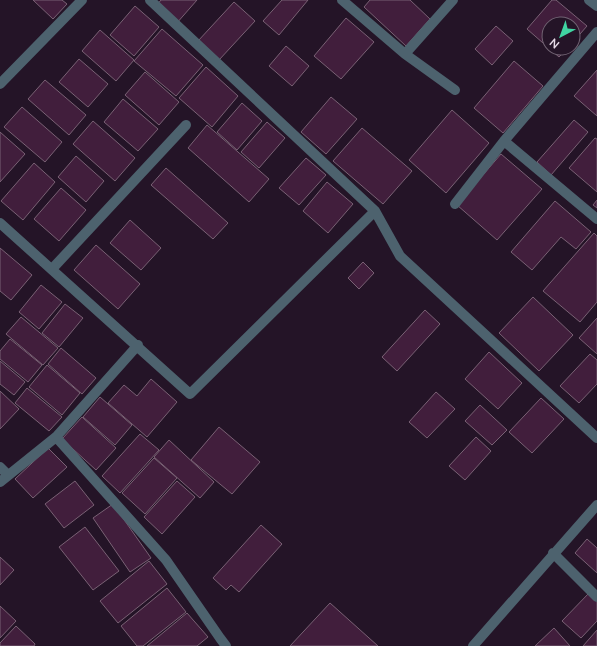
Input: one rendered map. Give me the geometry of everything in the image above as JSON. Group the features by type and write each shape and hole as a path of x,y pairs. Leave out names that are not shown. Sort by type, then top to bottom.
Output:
{"street":[{"path":"0,84 82,0"},
{"path":"150,0 375,211 400,256 597,438"},
{"path":"342,0 405,54 455,90"},
{"path":"405,54 453,0"},
{"path":"589,0 597,6"},
{"path":"455,204 504,141 597,32"},
{"path":"52,269 186,125"},
{"path":"504,141 597,219"},
{"path":"0,223 138,345 190,394 375,211"},
{"path":"0,482 56,437 138,345"},
{"path":"56,437 166,560 226,646"},
{"path":"0,467 8,475"},
{"path":"473,646 553,553 597,505"},
{"path":"553,553 597,597"}],"building":[{"path":"33,0 62,0 67,4 53,19"},
{"path":"161,0 197,0 176,24 156,6"},
{"path":"282,0 308,0 279,35 263,21"},
{"path":"370,0 410,0 430,19 406,46 364,7"},
{"path":"552,0 556,0 575,16 541,16 541,41 527,29"},
{"path":"234,2 255,21 219,60 198,41"},
{"path":"135,6 159,27 134,56 110,35"},
{"path":"346,18 374,42 341,79 314,56"},
{"path":"581,21 587,26 581,33"},
{"path":"496,26 513,41 492,65 475,49"},
{"path":"162,29 203,65 176,96 134,61"},
{"path":"100,30 134,60 116,81 82,51"},
{"path":"286,46 309,66 292,86 269,66"},
{"path":"79,59 108,84 88,107 59,82"},
{"path":"514,61 543,86 503,133 474,108"},
{"path":"206,67 238,96 212,127 179,98"},
{"path":"597,70 597,116 574,96"},
{"path":"145,72 179,102 159,125 125,95"},
{"path":"45,80 86,115 69,135 28,99"},
{"path":"331,97 357,119 326,154 301,132"},
{"path":"123,99 158,129 138,151 104,122"},
{"path":"242,103 262,121 237,150 217,132"},
{"path":"22,107 62,142 45,162 4,127"},
{"path":"452,110 489,143 446,193 409,160"},
{"path":"574,120 588,132 551,175 537,162"},
{"path":"93,121 135,158 115,181 73,144"},
{"path":"267,122 285,138 259,168 241,152"},
{"path":"207,125 269,179 249,202 188,148"},
{"path":"362,128 412,171 383,204 333,161"},
{"path":"0,132 25,154 0,182"},
{"path":"595,138 597,139 597,192 569,168"},
{"path":"501,154 542,189 497,240 457,205"},
{"path":"76,156 104,181 86,202 58,177"},
{"path":"306,158 326,175 299,205 279,188"},
{"path":"34,163 55,182 23,220 1,201"},
{"path":"166,168 228,223 213,239 151,185"},
{"path":"327,182 353,204 328,233 303,211"},
{"path":"61,188 86,210 59,241 34,219"},
{"path":"597,200 597,208 593,205"},
{"path":"555,201 591,232 576,249 561,237 532,270 511,252"},
{"path":"130,220 161,248 141,270 110,243"},
{"path":"594,233 597,236 597,302 580,322 543,291"},
{"path":"96,245 140,284 118,309 74,270"},
{"path":"0,248 32,275 11,300 0,291"},
{"path":"363,262 374,273 359,289 348,278"},
{"path":"41,285 62,302 39,329 19,312"},
{"path":"533,297 573,335 539,371 499,333"},
{"path":"65,304 83,318 59,347 42,333"},
{"path":"425,310 440,324 397,371 382,357"},
{"path":"21,317 58,348 43,365 6,334"},
{"path":"597,318 597,354 579,338"},
{"path":"10,339 42,365 28,382 0,359 0,351"},
{"path":"61,348 96,378 82,394 48,364"},
{"path":"489,352 522,383 498,409 465,379"},
{"path":"590,354 597,360 597,384 579,403 560,386"},
{"path":"0,361 25,382 14,395 0,384"},
{"path":"47,365 80,393 62,415 29,387"},
{"path":"151,379 177,402 147,437 108,403 124,385 137,396"},
{"path":"27,388 62,417 49,431 15,403"},
{"path":"0,391 19,409 0,429"},
{"path":"436,392 455,409 427,438 409,422"},
{"path":"100,397 132,425 115,445 83,417"},
{"path":"541,398 564,419 532,453 509,432"},
{"path":"480,405 507,430 492,445 465,421"},
{"path":"82,417 116,448 96,470 62,439"},
{"path":"219,427 260,462 232,494 191,460"},
{"path":"140,434 159,450 120,493 102,476"},
{"path":"476,437 491,451 465,480 449,466"},
{"path":"169,440 214,482 200,498 154,457"},
{"path":"48,448 67,467 33,498 15,479"},
{"path":"154,458 177,478 145,514 122,493"},
{"path":"75,481 94,505 64,528 45,504"},
{"path":"177,481 195,497 162,534 144,517"},
{"path":"113,504 151,558 130,572 93,518"},
{"path":"261,525 282,544 239,592 231,585 226,590 213,578"},
{"path":"85,527 119,571 93,590 59,547"},
{"path":"587,539 597,548 597,573 575,553"},
{"path":"0,557 14,570 0,585"},
{"path":"149,561 167,584 118,623 100,601"},
{"path":"167,588 186,612 143,646 137,646 121,626"},
{"path":"589,593 597,601 597,621 581,638 562,621"},
{"path":"330,603 378,646 290,646"},
{"path":"0,606 16,621 0,638"},
{"path":"187,613 208,637 197,646 147,646"},
{"path":"16,626 35,644 34,646 0,646 0,643"},
{"path":"554,628 570,646 535,646"},
{"path":"597,630 597,646 583,646"}]}
